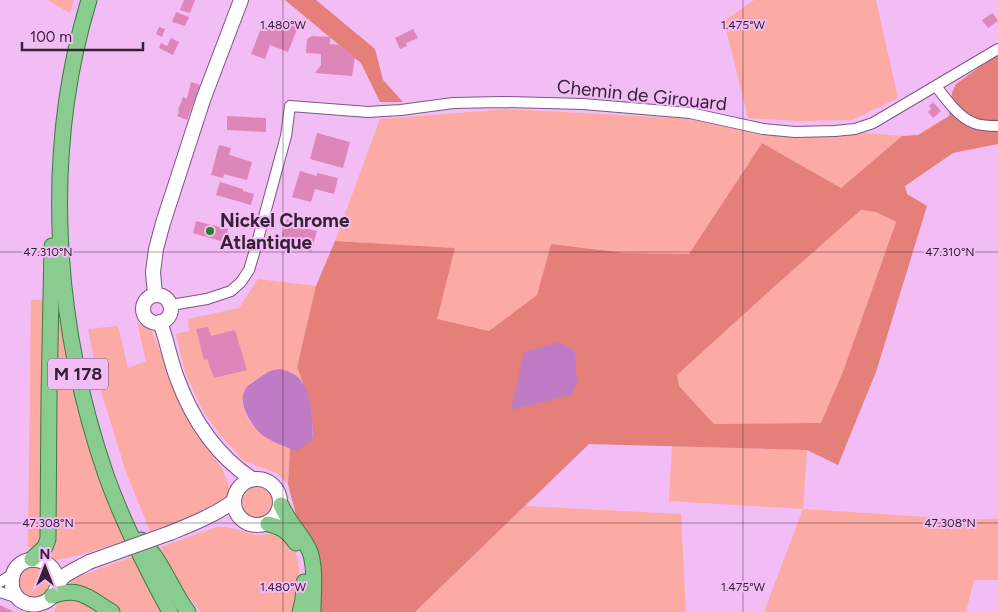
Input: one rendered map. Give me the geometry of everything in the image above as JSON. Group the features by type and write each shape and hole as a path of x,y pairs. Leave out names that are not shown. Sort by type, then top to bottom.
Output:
{"main road":[{"path":"32,560 42,551 48,539 52,264 59,137 74,56 89,0"},
{"name":"M 178","path":"96,0 79,75 68,180 70,270 75,312 85,370 108,458 142,540 179,612"},
{"path":"155,295 153,272 156,249 163,222 203,100 241,0"},
{"name":"M 178","path":"64,118 60,205 62,263 68,325 79,381 94,438 110,486 131,537 170,612"},
{"path":"155,295 163,296 171,305 168,318 160,322 148,319 144,311 148,299 155,295"},
{"path":"160,322 177,378 204,433 227,459 252,479"},
{"path":"217,449 234,483 236,512 239,518 255,526 268,524 274,519 281,505"},
{"path":"51,599 62,578 90,562 170,534 223,509 235,497 240,486 252,479 260,479 273,485 278,491 284,514 310,553 313,572 313,612"},
{"path":"192,524 239,518"},
{"path":"268,524 286,530 302,556 304,584 300,612"},
{"path":"142,540 151,549 172,588 188,612"},
{"path":"51,599 57,578 53,569 42,560 32,560 20,564 13,574 12,589 24,604 44,603 67,592 80,593 112,612"},
{"path":"50,566 90,562"}],"street":[{"name":"Chemin de Girouard","path":"171,305 206,299 232,291 249,270 286,136 290,106 368,112 453,104 504,102 583,104 690,113 763,129 795,132 835,131 855,129 873,123 998,49"},
{"path":"936,86 961,116 967,120 980,125 998,126"},
{"path":"0,582 13,574"},
{"path":"0,592 24,604"}],"shaded area":[{"path":"48,0 74,0 70,13"},
{"path":"285,0 316,0 375,49 383,80 403,102 380,102 361,63"},
{"path":"754,0 876,0 898,98 852,120 797,121 748,118 724,21"},
{"path":"998,54 998,144 953,153 905,186 907,194 927,206 876,372 838,465 807,450 589,444 415,612 319,612 321,562 315,544 296,515 288,484 290,448 313,440 310,401 297,367 316,286 335,241 455,248 437,319 489,331 537,295 551,244 625,253 689,254 762,143 841,188 902,136 918,135 949,116 952,93 956,84","holes":["861,210 876,212 896,222 844,369 821,423 714,424 679,386 677,375"]},
{"path":"507,109 692,119 762,135 864,133 902,136 841,188 762,143 689,254 625,253 551,244 537,295 489,331 436,319 455,248 335,241 380,119"},
{"path":"861,210 876,212 896,222 844,369 821,423 714,424 679,386 677,375"},
{"path":"258,279 316,286 297,367 303,382 291,372 264,373 249,384 242,402 250,422 260,432 290,448 288,484 277,473 244,461 220,435 202,409 185,372 176,334 189,331 188,319 239,308"},
{"path":"58,293 86,433 125,541 56,560 39,549 28,547 31,300 55,299"},
{"path":"137,322 151,330 193,427 222,469 229,486 226,497 215,504 182,521 150,531 126,472 99,385 88,329 118,326 128,368 146,361"},
{"path":"559,342 575,351 577,384 571,395 511,410 524,352"},
{"path":"280,369 292,373 299,378 308,394 312,412 313,440 296,451 273,442 261,434 249,420 244,407 243,395 247,387 267,373"},
{"path":"672,446 807,450 803,509 669,501"},
{"path":"258,486 264,487 269,491 273,496 273,508 269,513 264,517 258,518 252,517 247,513 243,508 242,502 243,496 247,491 252,487"},
{"path":"525,506 681,514 686,612 415,612"},
{"path":"803,509 959,519 998,519 998,580 974,580 966,612 764,612"},
{"path":"217,527 259,535 277,533 289,543 296,554 299,570 298,588 292,612 200,612 163,561 161,547"},
{"path":"133,557 163,612 118,612 71,586 72,580"},
{"path":"34,567 45,571 49,582 45,593 34,597 23,593 19,582 23,571"},
{"path":"63,599 83,601 103,612 54,612 57,603"}],"building":[{"path":"184,0 195,0 190,13 180,10"},
{"path":"176,12 189,17 185,26 172,22"},
{"path":"993,13 998,21 988,28 982,20"},
{"path":"279,19 298,27 288,52 270,45 265,59 251,54 262,26 274,30"},
{"path":"159,27 165,29 162,37 156,34"},
{"path":"413,29 418,38 406,43 407,46 400,49 395,38"},
{"path":"312,36 330,37 330,44 340,45 355,57 352,76 315,73 321,65 321,54 306,53 307,39"},
{"path":"171,38 179,42 173,55 159,48 161,43 167,46"},
{"path":"191,82 200,85 187,120 177,116 183,97 187,99"},
{"path":"933,102 941,111 933,118 928,112 931,109 929,106"},
{"path":"227,116 266,118 266,132 227,130"},
{"path":"317,133 350,142 343,168 310,159"},
{"path":"219,145 231,148 229,155 252,162 247,180 224,174 223,178 211,175"},
{"path":"300,171 317,176 317,173 338,178 334,194 315,189 311,202 292,197"},
{"path":"220,182 254,194 251,205 216,195"},
{"path":"287,219 301,223 300,227 317,231 311,252 293,247 295,240 282,236"},
{"name":"Nickel Chrome Atlantique","path":"196,221 228,229 224,242 193,233"},
{"path":"208,327 211,336 235,330 247,370 214,378 207,359 204,360 196,329"},
{"path":"0,605 14,612 0,612"}],"place":[{"name":"Nickel Chrome Atlantique","path":"210,231"}]}
